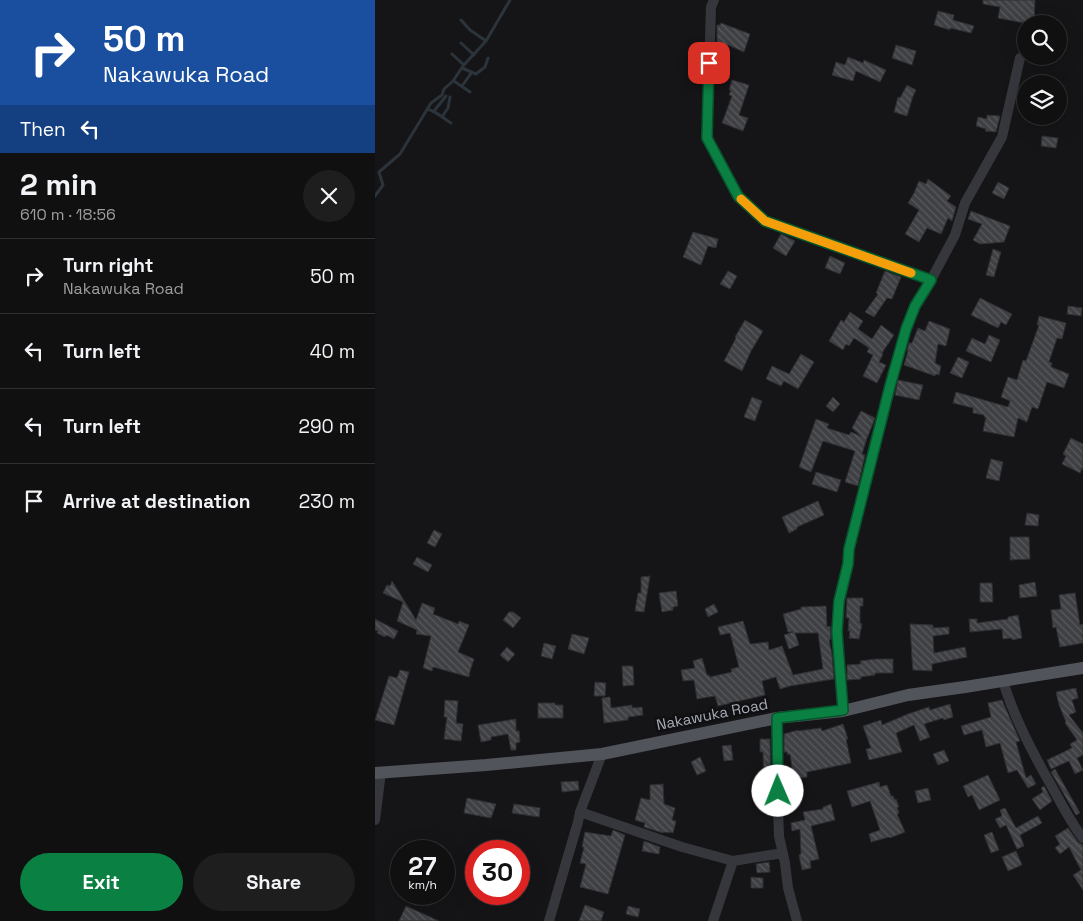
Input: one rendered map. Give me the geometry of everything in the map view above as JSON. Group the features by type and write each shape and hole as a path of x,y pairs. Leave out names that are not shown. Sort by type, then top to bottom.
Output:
{"main road":[{"name":"Nakawuka Road","path":"378,772 486,765 602,754 777,718 843,710 908,694 1083,668"}],"street":[{"path":"714,0 711,7 707,138 738,196 765,221 931,280"},
{"path":"843,710 837,632 839,601 848,564 849,549 891,383 906,329 915,306 955,235 965,203 1002,137 1018,65"},
{"path":"1003,681 1029,746 1070,819 1083,838"},
{"path":"777,718 779,836 788,888 797,921"},
{"path":"549,921 580,812 602,754"},
{"path":"375,820 378,772"},
{"path":"580,812 682,847 733,861 783,853"},
{"path":"713,921 733,861"}],"building":[{"path":"983,0 1035,0 1034,15 1017,15 1017,22 998,18 1000,7 983,4"},
{"path":"938,11 954,15 953,20 974,26 971,33 950,28 950,30 934,25"},
{"path":"721,23 750,34 744,52 728,45 717,45 717,25"},
{"path":"896,45 916,51 912,65 892,58"},
{"path":"848,57 863,63 864,60 886,70 880,82 856,71 853,81 832,75 836,62 845,65"},
{"path":"732,80 749,85 739,115 748,118 743,131 722,123 732,96 729,95 731,90 729,90"},
{"path":"907,85 916,90 907,116 894,112 898,97 900,98"},
{"path":"987,115 1000,116 996,132 985,131 986,129 976,126 978,117 987,119"},
{"path":"1042,136 1058,138 1056,148 1041,146"},
{"path":"928,179 951,196 947,201 956,207 952,221 948,218 941,234 927,228 919,242 905,234 919,210 908,203 919,181 926,184"},
{"path":"998,182 1009,188 1004,199 992,193"},
{"path":"971,211 1010,226 1004,242 980,244 973,240 982,224 968,219"},
{"path":"693,232 718,239 716,248 708,246 701,265 683,257"},
{"path":"781,234 795,241 786,256 773,248"},
{"path":"993,249 1001,252 994,277 986,275"},
{"path":"830,256 845,263 840,274 825,268"},
{"path":"728,271 737,276 730,289 720,284"},
{"path":"885,271 901,277 892,299 887,298 874,317 865,312 878,294 876,293"},
{"path":"980,298 1012,314 1006,325 1001,322 998,328 971,315"},
{"path":"1068,306 1082,308 1081,316 1067,314"},
{"path":"850,312 863,321 858,329 872,339 881,325 894,335 882,353 879,362 886,365 877,383 863,376 873,355 867,352 869,348 854,338 849,346 846,344 843,350 829,341 841,320 844,322"},
{"path":"1039,316 1066,323 1062,339 1057,338 1049,362 1052,363 1051,367 1069,374 1064,388 1047,382 1038,409 1032,407 1027,422 1018,418 1014,437 983,431 986,417 973,413 973,408 953,403 956,392 1008,407 1010,401 1001,397 1008,377 1017,380 1023,360 1026,361 1039,325 1037,325"},
{"path":"745,320 763,331 742,371 724,361"},
{"path":"929,321 950,329 946,346 938,344 935,363 941,366 939,375 936,374 935,376 904,365 909,343 912,343 918,328 925,331"},
{"path":"989,335 1000,340 991,362 966,351 972,338 985,344"},
{"path":"801,354 814,362 798,389 784,381 781,386 766,379 772,366 789,374"},
{"path":"958,357 969,362 962,378 950,373"},
{"path":"898,380 923,385 919,400 895,395"},
{"path":"752,397 762,401 755,421 744,417"},
{"path":"833,397 840,404 833,412 826,406"},
{"path":"861,411 875,418 862,454 865,455 858,486 845,482 855,451 823,441 811,472 799,467 816,419 829,424 827,428 849,435 851,432 861,436 852,428"},
{"path":"1071,438 1083,444 1083,467 1080,473 1062,464 1066,456 1063,454"},
{"path":"991,459 1003,462 999,481 986,478"},
{"path":"816,472 841,480 837,492 812,484"},
{"path":"818,501 824,515 797,527 797,529 789,533 782,517"},
{"path":"1027,513 1039,515 1038,526 1025,525"},
{"path":"434,530 442,534 435,547 427,543"},
{"path":"1010,537 1029,537 1030,559 1010,560"},
{"path":"417,557 432,565 428,572 413,564"},
{"path":"650,576 644,612 635,611 638,593 641,593 641,577"},
{"path":"392,581 416,620 422,603 435,608 433,614 458,624 459,621 469,625 458,652 474,659 469,677 433,667 432,671 423,668 431,636 416,634 417,630 397,621 403,602 383,593 387,585 390,586"},
{"path":"1035,582 1037,596 1020,598 1019,585"},
{"path":"980,583 992,583 993,602 980,602"},
{"path":"676,591 678,606 673,607 673,610 662,612 659,593"},
{"path":"1075,593 1080,625 1083,624 1083,643 1060,647 1056,627 1053,628 1051,610 1061,609 1059,595"},
{"path":"847,598 863,598 863,606 860,606 860,623 862,624 859,639 849,638 849,618 846,618"},
{"path":"714,604 718,612 708,617 705,609"},
{"path":"826,606 827,627 830,626 831,639 829,640 834,679 780,689 776,677 762,681 765,695 718,706 715,696 697,699 694,680 683,681 681,670 695,668 693,661 702,658 707,675 710,677 732,672 731,669 739,667 730,633 720,635 718,627 743,621 750,644 768,642 769,650 782,646 793,675 823,669 818,633 795,633 799,645 789,649 784,635 793,632 788,632 783,614 801,609 801,607"},
{"path":"509,612 513,612 521,618 513,628 503,620"},
{"path":"1018,615 1022,638 1003,639 1002,629 970,632 969,619 977,619 977,623 1008,619 1008,617"},
{"path":"375,619 398,631 394,639 377,633 378,631 375,630"},
{"path":"910,624 933,625 933,628 949,627 949,634 933,636 934,653 965,647 967,657 932,664 932,671 913,670"},
{"path":"572,634 589,638 584,654 568,649"},
{"path":"544,643 556,646 552,659 541,656"},
{"path":"507,647 515,654 508,662 500,655"},
{"path":"893,659 893,673 875,673 875,675 861,677 861,679 847,680 847,665 861,664 860,661"},
{"path":"622,666 633,666 634,685 623,686"},
{"path":"400,670 409,672 394,725 375,720 389,676 397,678"},
{"path":"595,682 606,683 605,696 594,696"},
{"path":"1076,688 1078,698 1072,700 1076,712 1069,715 1083,733 1083,755 1077,758 1083,770 1075,774 1069,761 1051,769 1047,760 1072,748 1070,744 1077,740 1065,723 1056,692"},
{"path":"610,697 611,708 632,705 632,708 642,707 643,715 628,717 628,720 604,723 602,698"},
{"path":"445,700 458,701 456,723 463,724 461,741 444,739 447,717 444,717"},
{"path":"1002,700 1020,741 1016,742 1026,778 1031,775 1036,784 1028,788 1017,770 1008,773 1000,743 986,747 982,730 964,735 961,726 991,717 988,703"},
{"path":"538,703 563,705 563,718 538,718"},
{"path":"950,704 953,717 924,724 930,737 920,741 914,725 896,733 902,752 869,760 866,749 871,748 863,726 881,720 882,725 929,707 930,710"},
{"path":"516,719 516,731 519,731 520,742 516,743 516,750 511,750 508,734 491,737 491,740 481,742 478,725"},
{"path":"843,724 848,739 846,739 851,763 807,772 807,777 794,779 790,754 788,755 787,752 784,752 784,734 798,730 821,728 822,731"},
{"path":"760,739 770,739 771,792 764,791 763,752 760,752"},
{"path":"731,745 733,760 724,761 722,746"},
{"path":"944,750 949,761 938,765 933,754"},
{"path":"700,757 706,771 697,775 691,762"},
{"path":"1055,769 1080,813 1076,815 1051,772"},
{"path":"988,775 1000,800 979,810 972,795 968,797 963,786"},
{"path":"578,781 579,790 562,792 561,782"},
{"path":"879,782 880,787 887,785 891,796 896,799 899,807 897,807 899,813 897,814 905,832 890,838 871,842 869,834 880,830 870,801 852,807 847,791"},
{"path":"663,784 664,804 675,808 672,820 676,821 673,833 663,833 644,827 645,823 635,820 641,798 650,800 650,785"},
{"path":"1044,786 1052,801 1040,810 1032,799 1043,792 1041,788"},
{"path":"928,788 931,800 918,803 915,791"},
{"path":"467,798 496,804 491,818 464,813"},
{"path":"514,804 540,808 539,817 512,813"},
{"path":"831,804 835,820 811,826 819,859 810,861 811,868 802,870 799,855 801,854 800,829 792,831 791,823 805,820 803,812 823,809 823,807"},
{"path":"1005,808 1016,828 1038,816 1042,823 1020,835 1024,846 1017,849 1006,825 1000,828 995,819 1002,816 1000,810"},
{"path":"1068,828 1078,842 1083,845 1083,890 1073,875 1081,870 1069,847 1060,854 1055,848 1060,844 1055,836"},
{"path":"613,830 625,835 608,894 580,887 586,864 580,863 585,832 611,836"},
{"path":"992,832 999,850 991,853 984,835"},
{"path":"644,841 660,847 659,854 642,851"},
{"path":"1016,851 1022,865 1008,871 1002,857"},
{"path":"769,862 770,872 757,873 756,864"},
{"path":"751,877 763,878 763,888 751,888"},
{"path":"585,905 604,912 601,921 579,921"},
{"path":"406,906 439,921 399,921"},
{"path":"628,906 640,909 638,917 626,914"}],"waterway":[{"path":"375,196 383,185 379,172 400,154 431,103 442,95 444,89 453,81 463,66 486,41 510,0"},
{"path":"461,20 470,30 486,41"},
{"path":"461,43 474,55"},
{"path":"452,54 464,65"},
{"path":"462,68 476,74 485,67 488,58"},
{"path":"462,86 472,72"},
{"path":"454,81 470,92"},
{"path":"434,111 446,96"},
{"path":"442,117 448,108 450,97"},
{"path":"427,109 451,123"}],"slow traffic":[{"path":"741,199 765,221 911,273"}],"route":[{"path":"709,63 707,138 738,196 765,221 931,280 915,306 906,329 849,549 848,564 839,601 837,632 843,710 777,718 778,791"}]}
